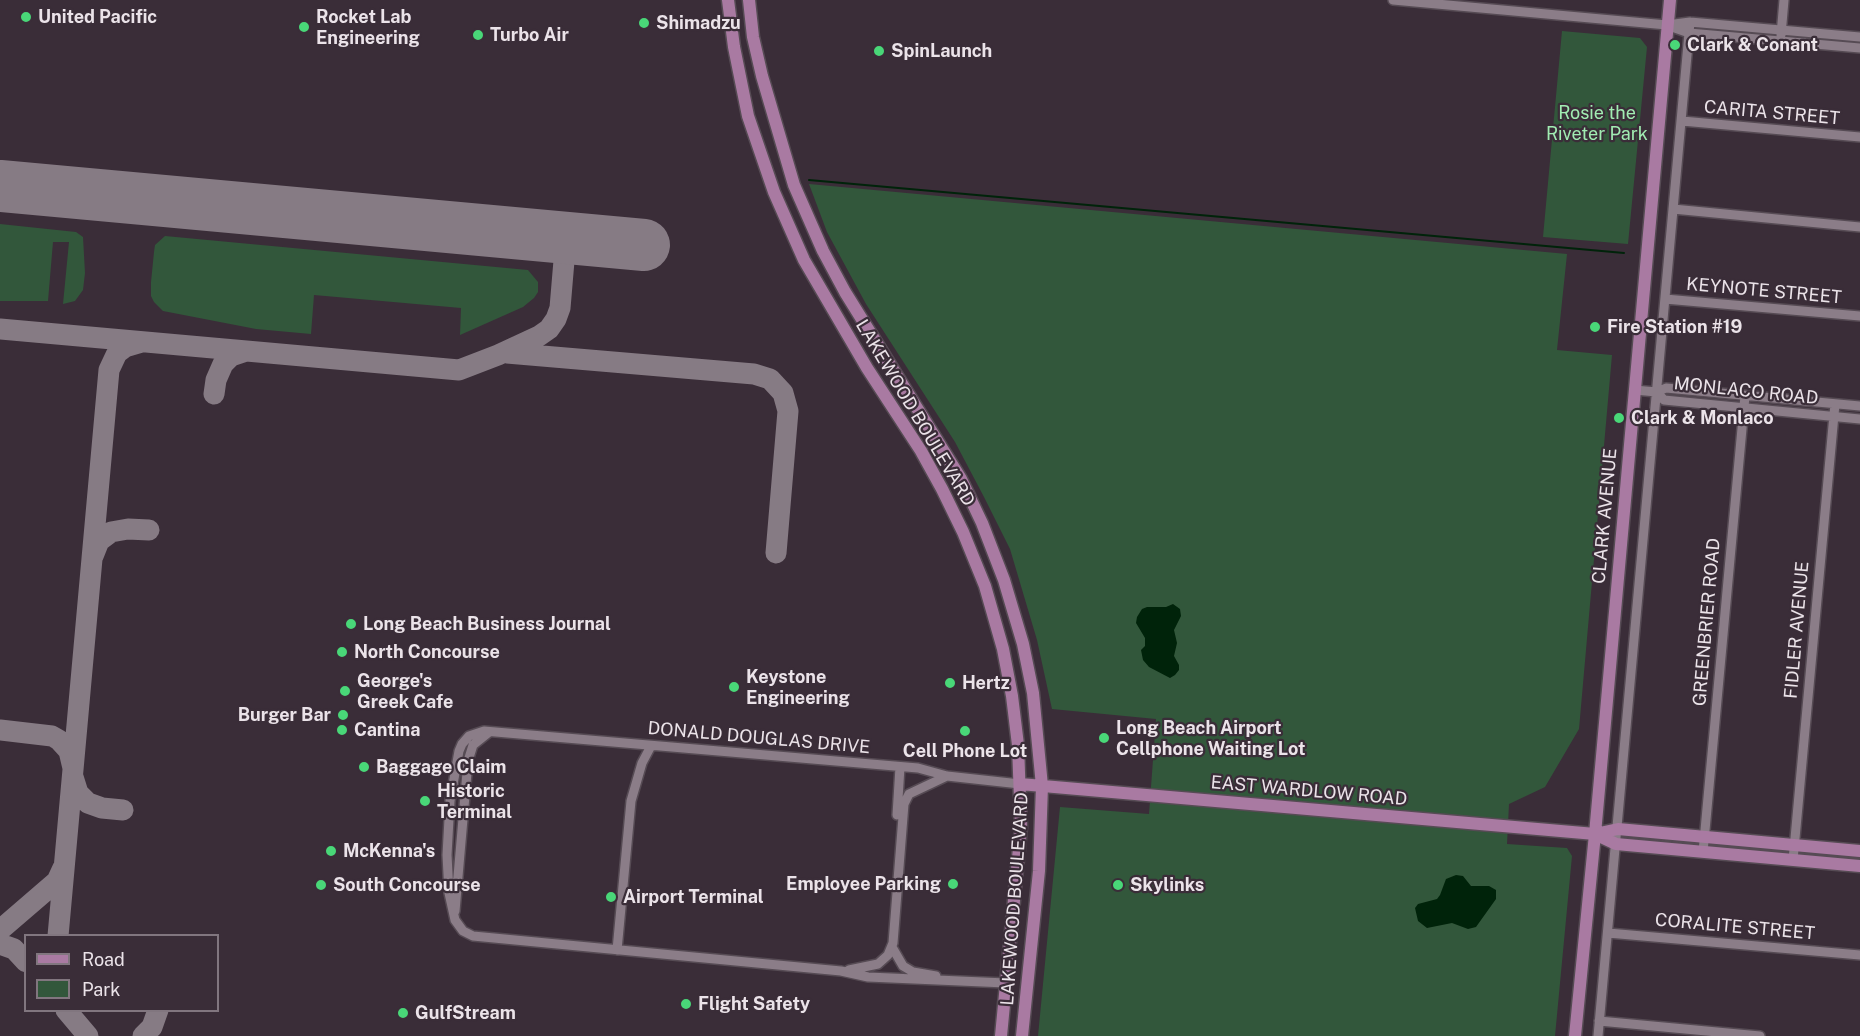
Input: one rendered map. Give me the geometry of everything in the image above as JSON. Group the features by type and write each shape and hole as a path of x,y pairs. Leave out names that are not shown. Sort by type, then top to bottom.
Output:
{"main road":[{"name":"LAKEWOOD BOULEVARD","path":"728,0 748,116 768,177 804,260 942,489 985,586 1003,649 1018,745 1021,828 1000,1036"},
{"name":"LAKEWOOD BOULEVARD","path":"748,0 754,45 770,109 789,171 823,251 845,292 961,479 1004,580 1023,644 1033,693 1042,786 1039,871 1022,1036"},
{"name":"CLARK AVENUE","path":"1575,1036 1670,0"},
{"path":"768,177 789,171"},
{"name":"EAST WARDLOW ROAD","path":"1020,784 1595,834 1618,829 1860,851"},
{"name":"EAST WARDLOW ROAD","path":"1595,834 1616,844 1860,866"}],"street":[{"path":"1393,0 1667,25 1690,22 1860,37"},
{"path":"1780,40 1784,0"},
{"path":"1598,1036 1690,22"},
{"path":"1667,25 1689,33 1860,48"},
{"name":"CARITA STREET","path":"1682,121 1860,137"},
{"path":"1674,209 1860,227"},
{"name":"KEYNOTE STREET","path":"1665,299 1860,316"},
{"name":"MONLACO ROAD","path":"1860,406 1666,388 1657,393 1664,400 1860,419"},
{"path":"1634,390 1657,393"},
{"name":"GREENBRIER ROAD","path":"1703,852 1745,396"},
{"name":"FIDLER AVENUE","path":"1793,860 1835,404"},
{"path":"494,731 477,740 470,752 455,920 464,931 473,936 841,971 922,981 944,979 1006,983"},
{"name":"DONALD DOUGLAS DRIVE","path":"455,920 449,893 447,855 451,790 459,751 469,736 477,733 494,731 918,768 946,776 1020,784"},
{"path":"617,950 631,801 642,763 651,746"},
{"path":"900,767 896,818 900,835"},
{"path":"841,971 878,964 888,955 892,947 904,804 909,794 946,776"},
{"name":"CORALITE STREET","path":"1608,933 1860,955"},
{"path":"892,947 903,966 913,972 944,979"},
{"path":"1599,1021 1760,1036"}],"green space":[{"name":"Rosie the Riveter Park","path":"1562,31 1640,38 1647,47 1628,244 1543,237"},
{"path":"809,184 1567,254 1557,350 1612,355 1579,729 1545,787 1509,804 1507,844 1567,848 1572,856 1555,1036 1038,1036 1060,807 1149,814 1156,719 1052,709 1037,640 1010,549 955,442 866,304 827,232"},
{"path":"0,224 76,232 83,237 85,273 83,290 75,301 63,304 69,242 53,242 48,301 0,301"},
{"path":"165,236 528,270 538,282 538,292 523,307 460,335 461,308 314,295 311,334 256,329 163,311 154,302 151,296 151,282 155,245"}],"shaded area":[{"path":"1173,604 1180,609 1181,616 1174,630 1177,643 1174,656 1179,670 1170,678 1149,667 1143,660 1141,650 1145,646 1145,638 1136,623 1142,609 1166,607"},
{"path":"1456,875 1463,876 1471,886 1489,886 1496,890 1496,899 1476,927 1468,929 1452,923 1427,928 1418,921 1415,908 1418,904 1437,899 1446,879"}],"waterway":[{"path":"809,180 1624,253"}],"taxiway":[{"path":"0,329 459,370 498,355 549,329 560,308 566,237"},
{"path":"58,934 109,370 117,353 125,347 142,342"},
{"path":"214,394 216,380 223,364 231,356 246,351"},
{"path":"507,353 754,374 770,379 783,393 788,411 776,553"},
{"path":"93,556 99,541 111,532 128,529 149,530"},
{"path":"0,730 52,736 69,751 73,768"},
{"path":"73,777 78,793 88,803 102,808 123,810"},
{"path":"0,930 57,881 63,868"},
{"path":"0,944 14,949 24,960"},
{"path":"68,1012 88,1036"},
{"path":"143,1036 152,1027 157,1012"}],"runway":[{"path":"0,186 644,245"}],"place":[{"name":"United Pacific","path":"26,17"},
{"name":"Shimadzu","path":"644,23"},
{"name":"Rocket Lab Engineering","path":"304,27"},
{"name":"Turbo Air","path":"478,35"},
{"name":"Clark & Conant","path":"1675,45"},
{"name":"SpinLaunch","path":"879,51"},
{"name":"Fire Station #19","path":"1595,327"},
{"name":"Clark & Monlaco","path":"1619,418"},
{"name":"Long Beach Business Journal","path":"351,624"},
{"name":"North Concourse","path":"342,652"},
{"name":"Hertz","path":"950,683"},
{"name":"Keystone Engineering","path":"734,687"},
{"name":"George's Greek Cafe","path":"345,691"},
{"name":"Burger Bar","path":"343,715"},
{"name":"Cantina","path":"342,730"},
{"name":"Cell Phone Lot","path":"965,731"},
{"name":"Long Beach Airport Cellphone Waiting Lot","path":"1104,738"},
{"name":"Baggage Claim","path":"364,767"},
{"name":"Historic Terminal","path":"425,801"},
{"name":"McKenna's","path":"331,851"},
{"name":"Employee Parking","path":"953,884"},
{"name":"South Concourse","path":"321,885"},
{"name":"Skylinks","path":"1118,885"},
{"name":"Airport Terminal","path":"611,897"},
{"name":"Flight Safety","path":"686,1004"},
{"name":"GulfStream","path":"403,1013"}]}
